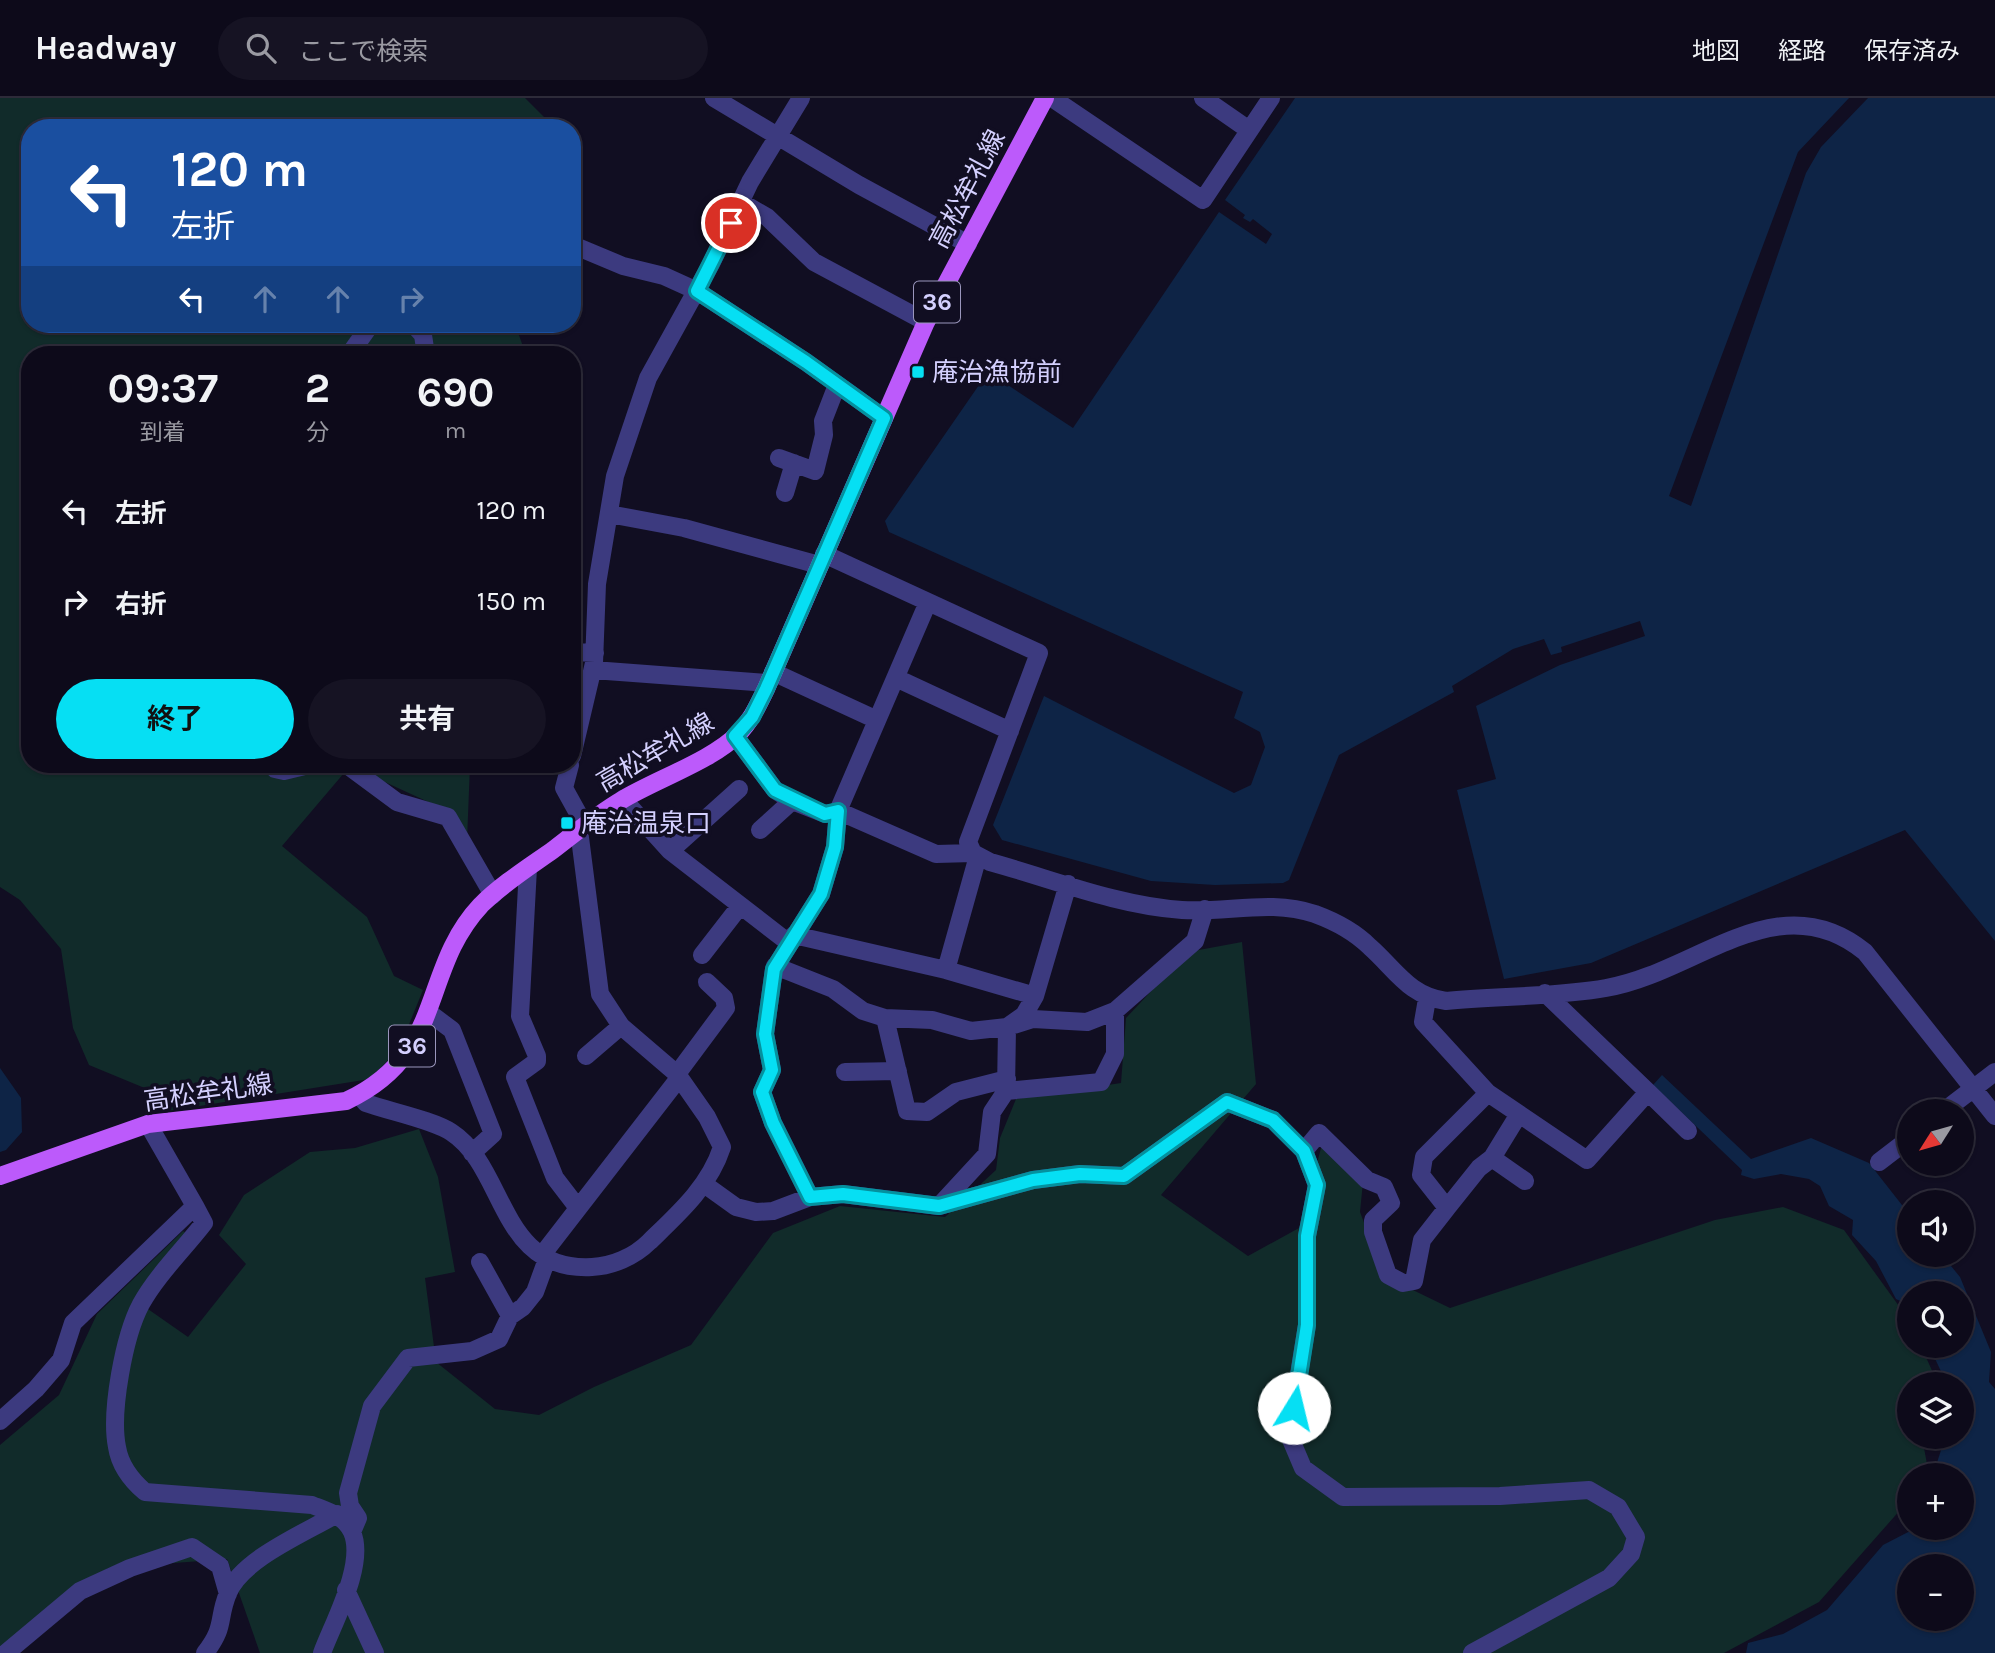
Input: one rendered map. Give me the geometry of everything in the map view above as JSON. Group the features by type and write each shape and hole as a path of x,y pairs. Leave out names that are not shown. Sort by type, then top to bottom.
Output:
{"main road":[{"name":"高松牟礼線","path":"0,1177 148,1124 346,1101 359,1095 390,1073 405,1057 428,1012 457,940 480,907 528,868 623,799 720,748 735,736 752,717 771,677 926,322 1045,98"}],"street":[{"path":"581,718 594,662 597,584 615,476 649,378 697,291 741,202 801,98"},
{"path":"1052,98 1203,200 1271,98"},
{"path":"1203,98 1249,130"},
{"path":"721,100 859,185 968,244"},
{"path":"741,202 767,217 814,262 926,322"},
{"path":"581,248 623,266 664,275 697,291 884,418"},
{"path":"785,493 787,460 815,471 824,435 823,421 837,385"},
{"path":"609,513 822,560 928,602 1039,653 968,842 975,855 946,970"},
{"path":"810,1197 773,1123 762,1092 772,1070 765,1034 775,967 821,894 835,847 838,811 928,602"},
{"path":"581,656 594,662 771,677 877,720"},
{"path":"896,678 1010,731"},
{"path":"735,736 775,790 792,801 825,814 838,811 936,854 975,855 1142,905 1184,910 1271,905 1315,914 1343,927 1369,945 1407,987 1427,999 1446,1001 1606,988 1646,976 1769,926 1801,923 1845,935 1865,951 1995,1116"},
{"path":"358,773 397,802 448,817 493,895"},
{"path":"359,1095 366,1103 451,1132 472,1153 524,1241 544,1257 575,1268 608,1266 643,1248 685,1207 714,1171 722,1147 707,1117 678,1076 621,1026 600,994 582,828 564,788 568,773"},
{"path":"670,852 739,789"},
{"path":"623,799 670,852 740,906 792,939 946,970 1035,996"},
{"path":"761,830 792,801"},
{"path":"528,868 520,1016 537,1061 515,1077 555,1178 578,1208"},
{"path":"1007,1027 1024,1015 1035,996 1068,884"},
{"path":"702,955 740,906"},
{"path":"775,967 832,989 863,1011 885,1018 932,1020 971,1031 1007,1027 1033,1019 1087,1023 1115,1011 1195,941 1205,909"},
{"path":"322,1653 355,1567 352,1532 358,1518 350,1506 348,1493 372,1406 408,1358 472,1351 499,1339 509,1316 523,1307 535,1292 544,1257 578,1208 609,1172 726,1008 724,998 708,982"},
{"path":"1545,993 1688,1131"},
{"path":"1427,999 1423,1022 1488,1093 1587,1160 1648,1092"},
{"path":"885,1018 907,1111 927,1112 956,1092 1007,1085 1101,1082 1115,1054 1115,1011"},
{"path":"428,1012 452,1030 493,1134 472,1153"},
{"path":"586,1056 621,1026"},
{"path":"939,1206 987,1154 992,1112 1007,1085 1007,1027"},
{"path":"845,1072 898,1071"},
{"path":"1959,1099 1995,1072"},
{"path":"1447,1209 1421,1175 1424,1157 1488,1093"},
{"path":"704,1184 736,1207 756,1212 773,1211 810,1197 843,1194 939,1206 1033,1180 1080,1174 1124,1176 1227,1102 1273,1120 1304,1151 1317,1185 1307,1236 1307,1325 1289,1435 1303,1468 1343,1497 1486,1496 1589,1490 1618,1507 1636,1537 1632,1554 1609,1578 1472,1653"},
{"path":"1304,1151 1319,1133 1367,1180 1384,1187 1391,1203 1373,1220 1373,1232 1388,1275 1403,1283 1414,1281 1422,1240 1479,1168 1492,1158 1519,1114"},
{"path":"148,1124 204,1223 141,1303 126,1340 117,1400 117,1447 129,1478 145,1492 312,1505 337,1514 352,1532"},
{"path":"1879,1162 1897,1148"},
{"path":"1492,1158 1525,1181"},
{"path":"0,1421 36,1389 61,1360 73,1323 195,1206"},
{"path":"480,1262 509,1316"},
{"path":"205,1653 220,1634 228,1594 242,1570 337,1514"},
{"path":"6,1653 79,1591 130,1568 191,1547 220,1566 228,1594"},
{"path":"346,1590 375,1653"}],"green space":[{"path":"0,98 525,98 546,119 21,119 21,333 518,333 523,346 21,346 21,773 344,773 282,846 367,917 394,976 423,990 399,1049 370,1079 168,1111 147,1089 89,1065 73,1028 61,949 20,900 0,887"},
{"path":"365,773 470,773 467,841 448,811"},
{"path":"1242,942 1256,1084 1161,1195 1248,1256 1299,1228 1323,1141 1363,1182 1360,1212 1384,1276 1450,1308 1715,1220 1783,1207 1844,1230 1897,1303 1897,1358 1926,1358 1933,1372 1897,1372 1897,1449 1924,1449 1927,1463 1897,1463 1897,1514 1819,1602 1724,1653 260,1653 227,1559 108,1568 89,1587 0,1648 0,1445 59,1395 97,1314 183,1231 190,1236 135,1300 188,1337 246,1264 219,1235 244,1195 310,1152 355,1148 419,1129 438,1177 455,1272 425,1278 436,1362 495,1409 539,1415 594,1387 691,1345 773,1233 840,1206 945,1217 996,1170 1000,1138 1016,1099 1121,1083 1126,1018 1188,952"}],"water":[{"path":"1295,98 1995,98 1995,941 1905,830 1591,963 1504,979 1457,790 1496,779 1476,706 1560,665 1645,636 1640,621 1561,647 1562,652 1551,655 1544,639 1513,649 1452,686 1454,692 1339,755 1289,880 1283,883 1215,885 1151,881 1002,840 993,825 1044,696 1234,793 1251,785 1265,747 1260,732 1234,718 1243,692 889,532 885,521 988,372 1073,428 1219,212 1266,244 1272,234 1253,219 1250,222 1243,218 1245,215 1225,200"},
{"path":"0,1068 21,1098 22,1132 6,1150 0,1152"},
{"path":"1662,1075 1751,1159 1811,1138 1869,1163 1897,1199 1897,1267 1952,1267 1962,1281 1897,1281 1896,1299 1876,1261 1852,1235 1853,1220 1829,1206 1820,1186 1809,1179 1781,1174 1754,1179 1741,1175 1742,1170 1653,1085"},
{"path":"1974,1311 1991,1352 1989,1382 1995,1389 1995,1653 1746,1653 1748,1643 1783,1634 1827,1610 1883,1545 1897,1538 1897,1540 1974,1540 1974,1463 1937,1463 1941,1449 1974,1449 1974,1372 1941,1372 1935,1358 1974,1358"}],"pier":[{"path":"1849,98 1868,98 1821,147 1806,173 1691,506 1669,496 1798,152"}],"place":[{"name":"庵治漁協前","path":"918,372"},
{"name":"庵治温泉口","path":"567,823"}],"route":[{"path":"731,223 697,291 759,334 806,362 884,418 766,689 752,717 735,736 775,790 792,801 825,814 838,811 835,847 821,894 774,969 765,1034 772,1070 762,1092 773,1123 810,1197 843,1194 939,1206 976,1198 1033,1180 1080,1174 1124,1176 1150,1161 1227,1102 1273,1120 1304,1151 1317,1185 1307,1236 1307,1325 1294,1408"}]}
